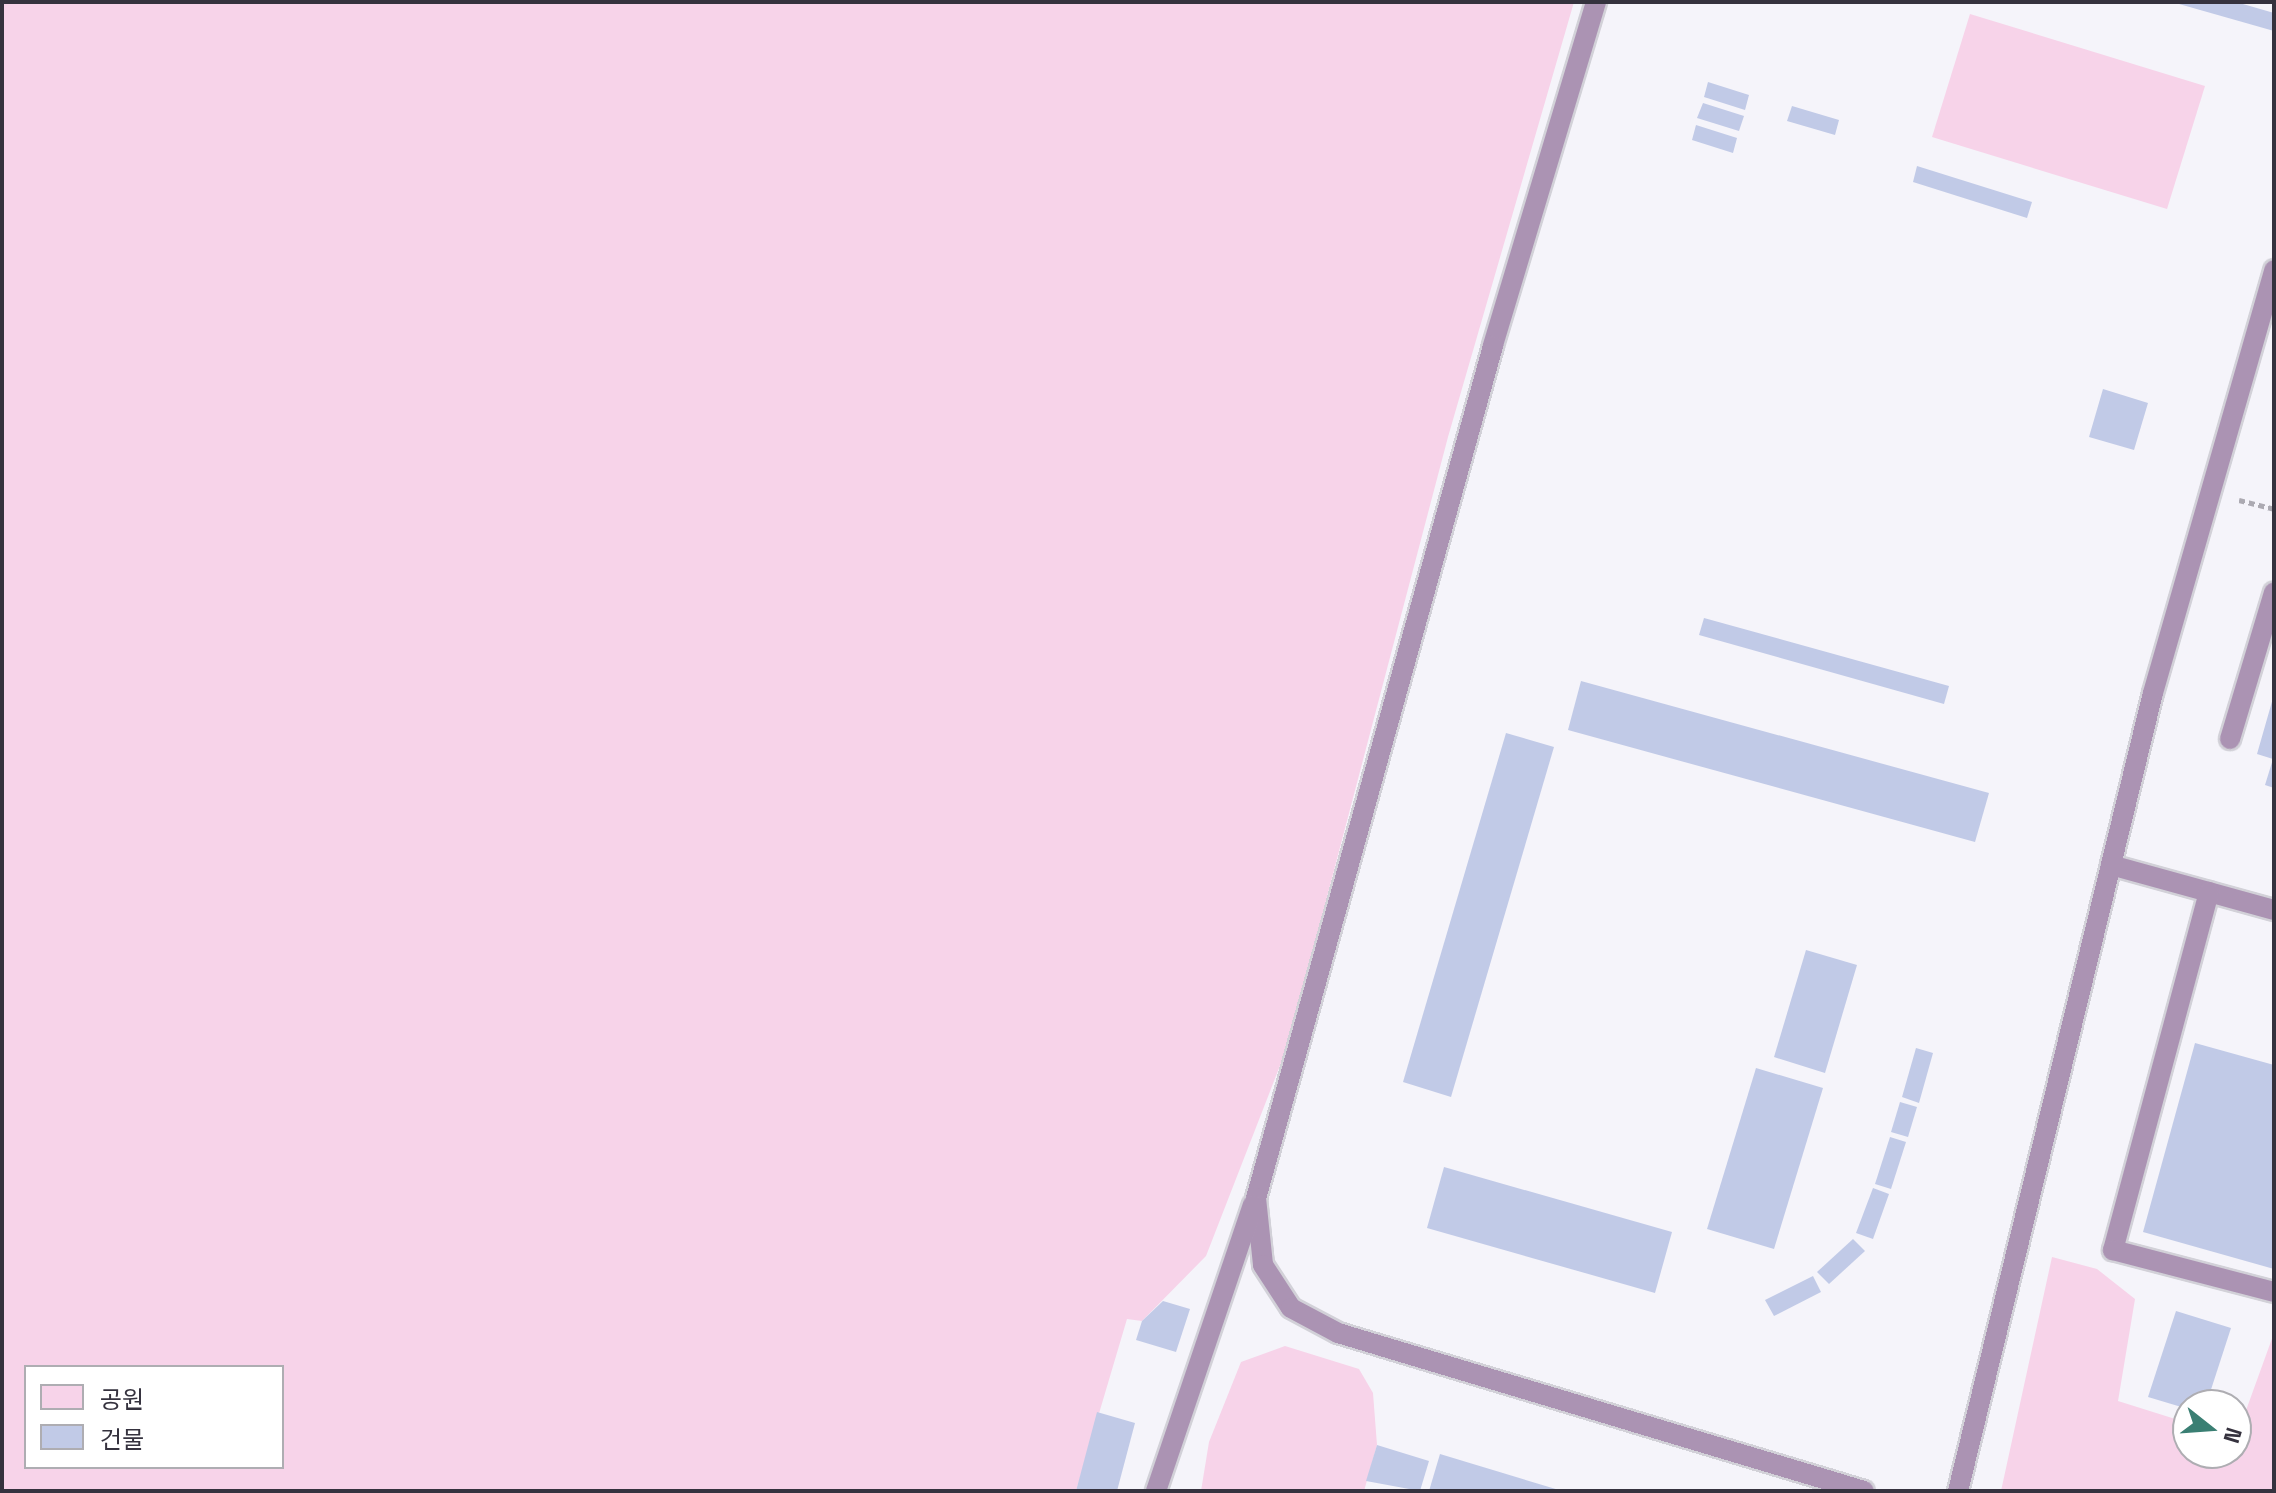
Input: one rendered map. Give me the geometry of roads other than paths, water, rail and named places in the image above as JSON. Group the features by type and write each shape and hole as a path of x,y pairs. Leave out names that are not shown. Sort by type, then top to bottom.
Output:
{"lane":[{"path":"1156,1491 1256,1198 1493,346 1596,2"},
{"path":"1958,1491 2153,693 2274,270"},
{"path":"2230,739 2274,592"},
{"path":"2111,865 2274,910"},
{"path":"2209,892 2113,1250 2274,1292"},
{"path":"1256,1198 1263,1265 1291,1308 1338,1333 1864,1491"}]}
